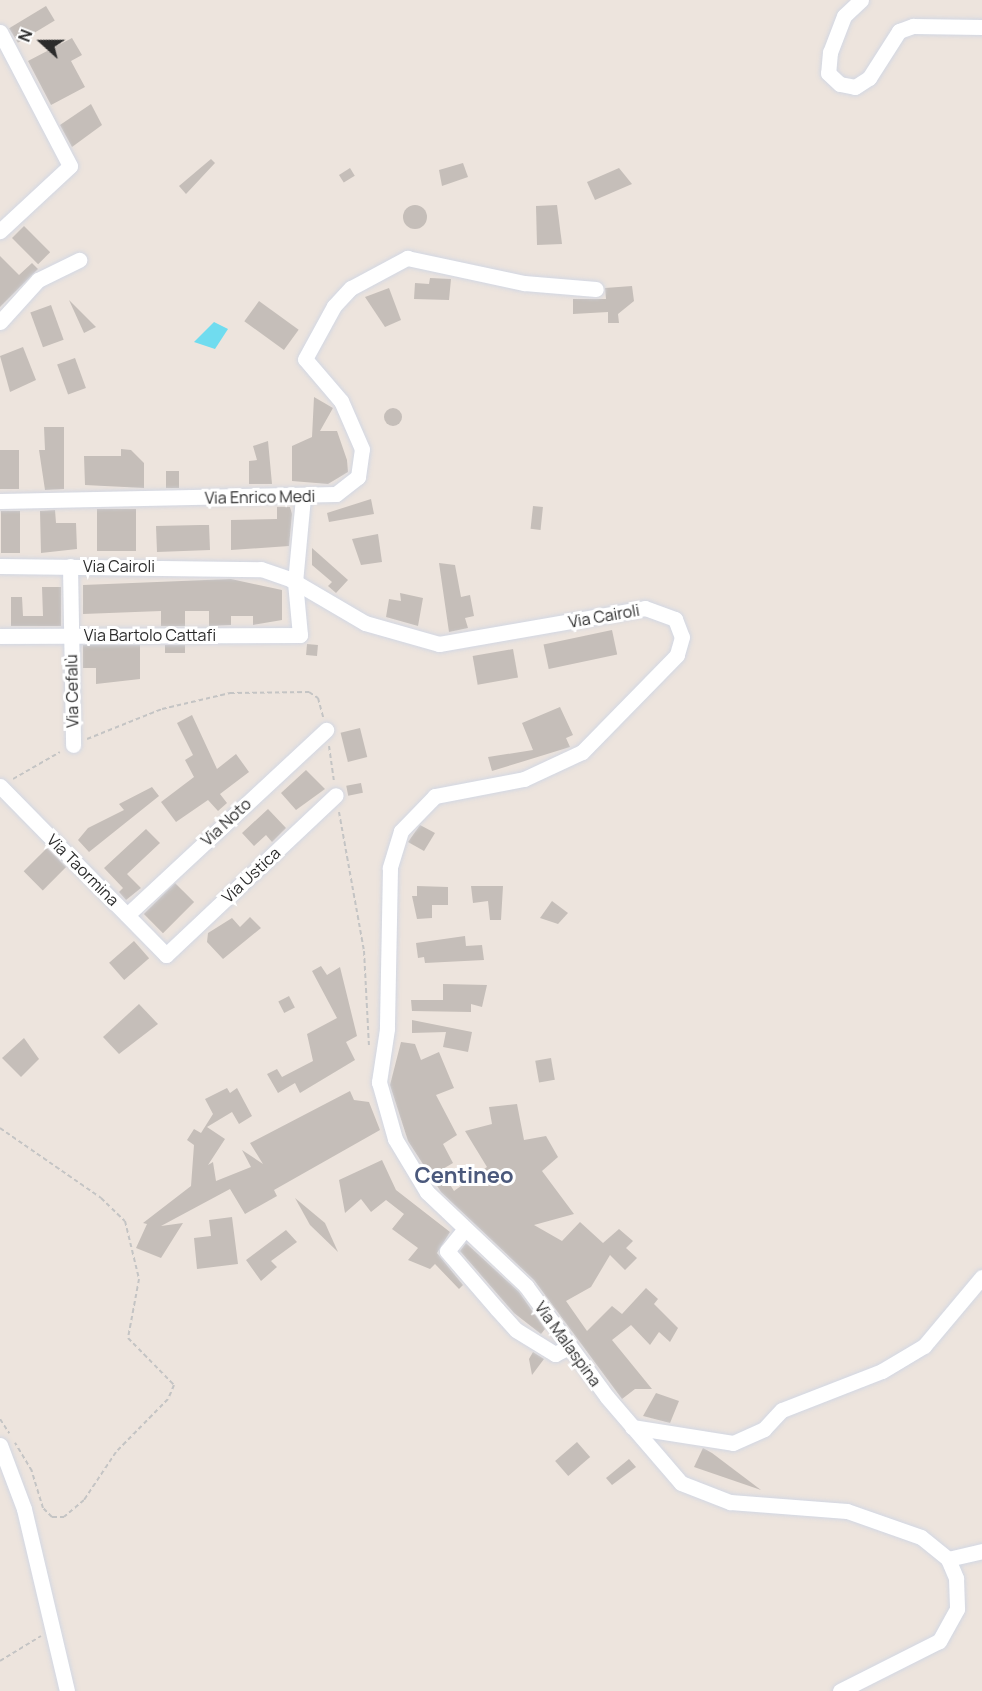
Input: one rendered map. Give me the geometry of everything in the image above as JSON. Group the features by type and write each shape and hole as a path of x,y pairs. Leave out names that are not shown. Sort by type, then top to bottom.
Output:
{"street":[{"path":"861,0 844,16 830,52 828,73 840,84 855,87 869,78 899,31 914,26 982,27"},
{"path":"0,32 70,166 0,231"},
{"name":"Via Enrico Medi","path":"0,501 303,497 344,490 361,469 362,449 341,401 305,359 334,306 365,278 398,260 417,258 524,283 596,289"},
{"path":"0,322 38,280 79,260"},
{"path":"296,582 303,497"},
{"name":"Via Cairoli","path":"0,566 223,565 261,569 296,582 365,622 428,642 456,643 645,608 667,612 682,637 670,663 572,759 524,779 445,792 425,803 401,831 390,868 387,1029 379,1082 395,1139"},
{"name":"Via Cefalù","path":"70,566 73,745"},
{"name":"Via Bartolo Cattafi","path":"0,636 300,635 296,582"},
{"name":"Via Noto","path":"127,915 326,730"},
{"name":"Via Taormina","path":"0,786 166,955"},
{"name":"Via Ustica","path":"166,955 336,795"},
{"name":"Via Malaspina","path":"395,1139 427,1192 464,1230 526,1286 569,1347 632,1427 692,1490 730,1502 768,1503 848,1511 921,1537 948,1560"},
{"path":"464,1230 447,1251 497,1309 516,1330 555,1354 569,1347"},
{"path":"632,1427 733,1443 764,1429 782,1410 882,1371 924,1346 982,1277"},
{"path":"0,1444 24,1509 50,1633 67,1691"},
{"path":"840,1691 939,1641 957,1609 956,1578 948,1560 982,1551"}],"path":[{"path":"0,1128 101,1198 125,1221 139,1279 128,1338 174,1385 168,1399 116,1452 84,1500 58,1519 43,1508 32,1471 0,1419"},
{"path":"0,1661 50,1633"}],"water":[{"path":"214,322 228,329 215,349 194,342"}],"building":[{"path":"46,6 55,21 18,43 9,28"},
{"path":"72,38 82,55 71,61 85,87 51,105 28,61"},
{"path":"91,104 102,125 72,147 60,125"},
{"path":"211,159 215,163 186,194 179,186"},
{"path":"463,163 468,177 442,186 439,170"},
{"path":"350,168 355,176 344,183 339,175"},
{"path":"619,168 632,184 595,200 587,182"},
{"path":"415,205 420,206 426,212 426,222 420,228 415,229 410,228 404,222 403,217 404,212 410,206"},
{"path":"557,205 562,244 537,245 536,206"},
{"path":"24,226 50,252 38,264 12,238"},
{"path":"0,256 19,275 32,263 38,269 0,307"},
{"path":"430,278 451,279 449,300 414,299 415,283 429,284"},
{"path":"632,286 634,301 618,314 619,323 608,323 608,312 573,314 573,299 606,299 605,288"},
{"path":"389,288 401,320 385,327 365,297"},
{"path":"69,300 96,327 84,333"},
{"path":"259,301 299,330 284,350 244,321"},
{"path":"51,305 64,340 43,347 30,313"},
{"path":"23,347 36,380 10,392 0,356"},
{"path":"75,358 86,388 68,395 57,364"},
{"path":"314,397 333,408 320,431 337,431 347,460 348,472 328,484 292,481 292,446 312,437"},
{"path":"389,408 397,408 402,413 400,424 389,426 384,421 384,413"},
{"path":"44,427 64,427 64,489 45,490 39,450 45,450"},
{"path":"268,441 272,484 249,484 249,461 257,460 253,446"},
{"path":"121,449 131,450 144,463 144,488 85,485 84,456 121,456"},
{"path":"0,450 19,450 19,489 0,489"},
{"path":"166,471 179,471 179,488 166,488"},
{"path":"371,499 374,514 329,522 327,513"},
{"path":"533,506 543,507 541,530 531,529"},
{"path":"277,507 290,507 292,514 289,546 231,550 231,520 277,519"},
{"path":"97,509 136,509 136,551 97,551"},
{"path":"55,510 56,523 76,523 77,549 41,553 40,511"},
{"path":"1,511 20,511 20,553 1,553"},
{"path":"209,525 210,550 157,552 156,526"},
{"path":"378,534 382,562 361,565 352,539"},
{"path":"312,548 348,580 336,593 328,586 332,582 312,565"},
{"path":"439,563 455,565 461,597 470,595 474,616 465,618 468,628 449,632"},
{"path":"231,579 282,590 282,620 253,625 253,616 231,616 231,625 209,626 209,611 185,611 185,626 161,626 161,611 83,614 83,585"},
{"path":"42,587 61,587 61,626 11,626 11,597 22,597 23,616 43,616"},
{"path":"400,593 423,598 418,626 386,617 389,599 401,601"},
{"path":"612,630 617,654 549,669 544,645"},
{"path":"307,644 318,645 317,656 306,655"},
{"path":"83,645 140,645 140,679 96,684 96,668 83,668"},
{"path":"165,645 185,645 185,653 165,653"},
{"path":"513,649 518,678 478,685 473,656"},
{"path":"560,707 573,735 566,738 570,747 492,771 488,757 533,750 522,723"},
{"path":"192,715 217,769 236,754 249,772 220,794 227,803 218,811 208,800 176,822 161,802 194,777 185,760 193,755 177,723"},
{"path":"360,728 367,757 348,762 341,733"},
{"path":"306,770 325,789 296,810 281,793"},
{"path":"361,783 363,793 348,796 346,786"},
{"path":"152,787 159,796 89,852 78,840 88,828 124,810 119,804"},
{"path":"268,809 286,828 272,842 266,835 254,846 242,833"},
{"path":"420,825 435,833 424,851 408,842"},
{"path":"146,829 160,843 127,874 141,888 126,900 119,892 123,888 104,868"},
{"path":"47,848 66,867 43,890 24,871"},
{"path":"175,883 194,902 163,933 144,914"},
{"path":"417,886 448,887 448,905 432,905 432,918 417,919 412,896 417,896"},
{"path":"471,886 503,886 501,920 490,920 488,901 473,903"},
{"path":"552,901 568,913 558,924 540,918"},
{"path":"250,917 261,928 223,959 207,942 208,933 232,918 240,927"},
{"path":"465,936 466,946 482,945 484,960 425,963 424,957 418,958 416,943"},
{"path":"134,941 149,958 124,980 109,963"},
{"path":"321,966 327,975 340,967 357,1036 346,1042 355,1060 300,1093 295,1083 278,1093 267,1074 277,1069 282,1077 313,1061 307,1034 337,1018 312,971"},
{"path":"443,984 487,985 482,1007 471,1004 471,1012 412,1011 411,1000 443,1000"},
{"path":"289,996 295,1008 284,1013 278,1001"},
{"path":"139,1004 158,1024 119,1054 103,1037"},
{"path":"412,1020 472,1032 468,1052 443,1047 446,1032 412,1033"},
{"path":"24,1038 39,1059 21,1077 2,1058"},
{"path":"401,1042 415,1044 421,1060 439,1052 454,1088 436,1095 457,1135 443,1144 453,1163 441,1170 454,1191 487,1167 465,1131 492,1124 489,1107 517,1104 524,1140 546,1136 558,1157 542,1171 574,1214 534,1225 562,1241 580,1222 603,1243 619,1229 633,1241 626,1248 637,1258 625,1270 610,1255 591,1287 566,1301 587,1331 612,1306 622,1314 646,1288 658,1299 654,1304 678,1328 670,1342 659,1332 650,1345 631,1325 612,1340 652,1389 635,1389 622,1399 534,1280 441,1192 408,1141 390,1085"},
{"path":"551,1058 555,1080 539,1082 535,1061"},
{"path":"227,1088 230,1093 237,1088 252,1116 239,1124 232,1112 207,1127 225,1139 208,1165 213,1162 216,1181 251,1167 242,1150 263,1164 250,1143 350,1091 354,1100 369,1102 380,1130 274,1190 277,1196 245,1214 230,1189 161,1226 183,1223 161,1258 136,1248 147,1224 143,1223 191,1186 194,1145 187,1140 194,1129 201,1133 213,1114 205,1099"},
{"path":"382,1160 396,1190 450,1232 437,1253 463,1285 459,1289 435,1264 430,1269 408,1260 418,1248 392,1229 404,1214 386,1200 371,1212 361,1199 345,1213 339,1180"},
{"path":"295,1198 325,1223 338,1252 310,1225"},
{"path":"232,1217 238,1264 197,1269 194,1238 211,1236 209,1220"},
{"path":"286,1230 297,1242 271,1261 277,1267 261,1281 246,1260"},
{"path":"466,1243 519,1292 545,1329 541,1334 514,1313 460,1251"},
{"path":"533,1352 544,1359 532,1375 529,1359"},
{"path":"656,1393 679,1401 670,1423 643,1416"},
{"path":"577,1442 590,1457 568,1476 555,1461"},
{"path":"703,1448 712,1453 761,1490 694,1467"},
{"path":"629,1459 636,1467 612,1485 606,1478"}],"district":[{"name":"Centineo","path":"464,1176"}]}
